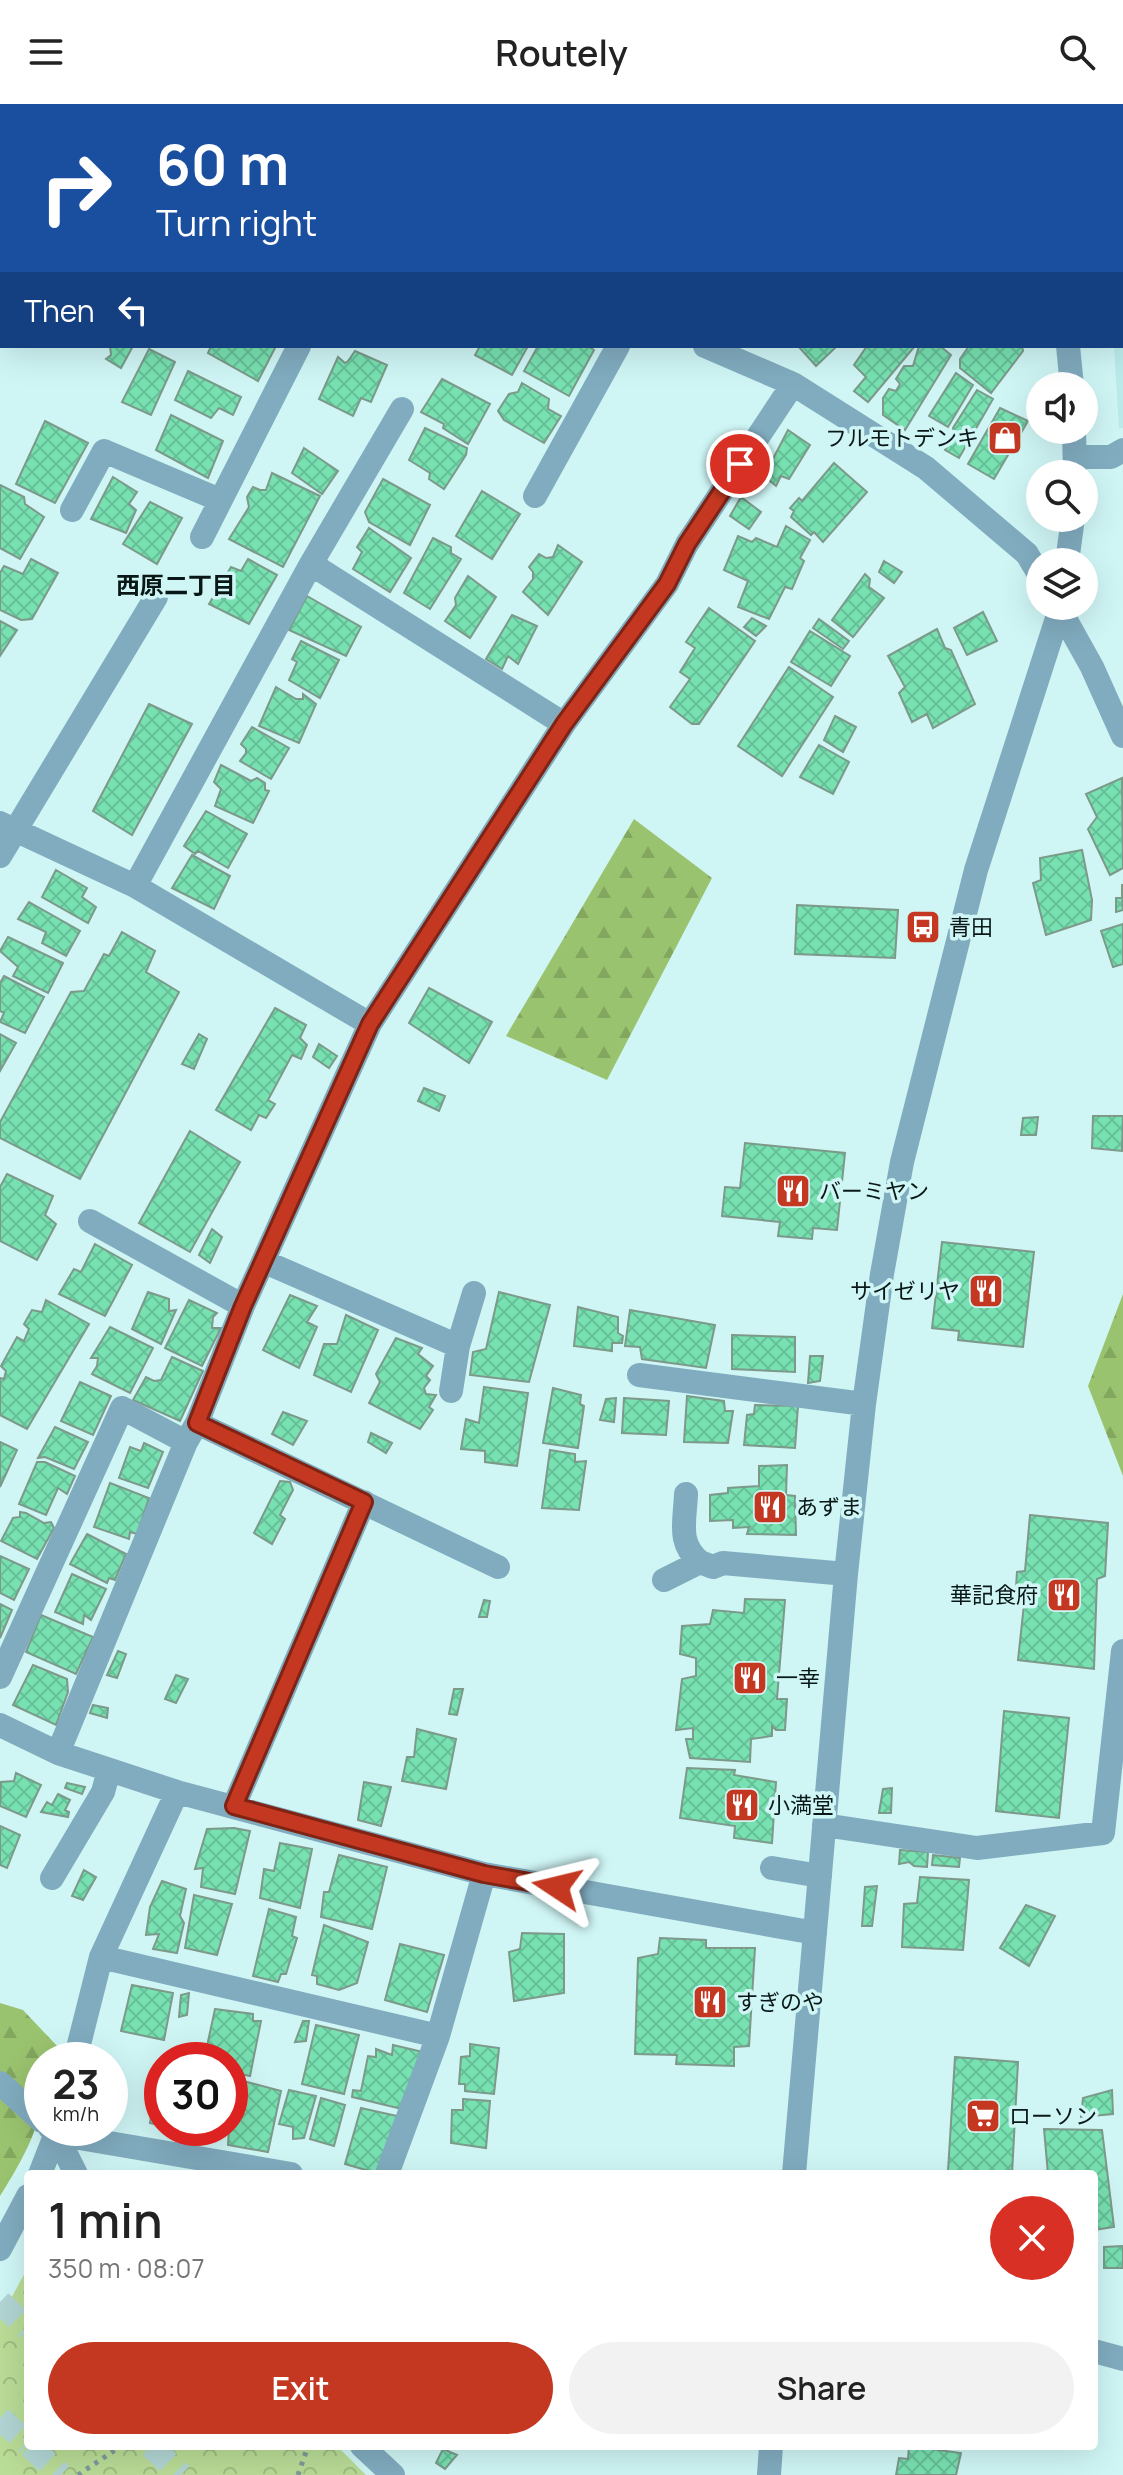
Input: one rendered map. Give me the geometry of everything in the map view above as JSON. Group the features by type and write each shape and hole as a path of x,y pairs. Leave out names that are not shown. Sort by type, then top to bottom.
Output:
{"street":[{"path":"202,537 298,348"},
{"path":"535,496 617,348"},
{"path":"716,348 754,355 793,384 926,468 1026,553"},
{"path":"1068,348 1071,372"},
{"path":"58,1753 243,1306 370,1024 564,724 667,584 687,544 793,384"},
{"path":"135,886 311,564 402,409"},
{"path":"1098,460 1123,450"},
{"path":"72,510 104,451 220,500"},
{"path":"311,564 564,724"},
{"path":"0,856 8,827 156,597"},
{"path":"794,2170 846,1574 882,1274 902,1162 940,1005 976,870 1056,620"},
{"path":"1067,620 1123,736"},
{"path":"8,827 135,886 370,1024"},
{"path":"90,1221 243,1306"},
{"path":"265,1262 458,1346"},
{"path":"451,1391 458,1346 474,1293"},
{"path":"639,1375 864,1404"},
{"path":"0,1677 122,1408 192,1432 364,1502 498,1567"},
{"path":"686,1494 684,1539 689,1553 700,1562 713,1567 723,1563 846,1574"},
{"path":"234,1806 364,1502"},
{"path":"664,1580 700,1562"},
{"path":"824,1825 977,1848 1116,1836 1123,1651"},
{"path":"2,1731 177,1792 492,1868 815,1933"},
{"path":"52,1878 103,1792 109,1770"},
{"path":"80,2042 101,1957 177,1792"},
{"path":"388,2170 438,2036 492,1868"},
{"path":"772,1868 820,1876"},
{"path":"101,1957 438,2036"},
{"path":"0,2083 24,2104"},
{"path":"128,2143 270,2170"},
{"path":"41,2170 47,2146"},
{"path":"61,2146 74,2170"},
{"path":"0,2249 24,2204"},
{"path":"1098,2352 1123,2359"},
{"path":"366,2450 393,2475"},
{"path":"769,2475 771,2450"}],"path":[{"path":"78,2475 116,2450"},
{"path":"298,2475 307,2450"}],"shaded area":[{"path":"1114,348 1123,348 1123,428 1119,429"}],"green space":[{"path":"634,819 712,878 607,1080 506,1036"},
{"path":"1123,1294 1123,1476 1088,1386"},
{"path":"0,2003 23,2010 53,2042 24,2042 24,2146 28,2146 0,2196"},
{"path":"24,2274 24,2450 341,2450 366,2475 0,2475 0,2319"}],"building":[{"path":"110,348 132,348 121,368 106,359 111,355"},
{"path":"210,348 275,348 258,381 208,353"},
{"path":"479,348 527,348 512,375 475,355"},
{"path":"537,348 594,350 569,396 524,371"},
{"path":"800,348 835,348 816,366"},
{"path":"866,348 913,348 868,402 854,391 866,377 854,365"},
{"path":"918,348 942,348 951,355 905,430 883,415 883,398 889,389 896,391 900,384 896,379 904,366 913,366"},
{"path":"968,348 1022,348 1023,351 991,393 960,368 960,359"},
{"path":"149,349 175,362 151,415 122,402"},
{"path":"355,351 387,365 371,402 361,398 353,416 319,399 338,357 345,363"},
{"path":"188,371 241,397 233,415 219,408 211,418 175,400"},
{"path":"956,373 973,385 948,427 929,416"},
{"path":"442,379 490,404 468,444 443,428 444,424 421,412"},
{"path":"522,383 549,399 548,409 561,416 544,443 504,420 498,411 509,394 518,392"},
{"path":"977,390 993,399 959,458 945,450 955,435 953,428"},
{"path":"1000,408 1026,420 994,479 968,464"},
{"path":"171,415 223,441 208,478 156,450"},
{"path":"45,421 88,443 55,503 16,484"},
{"path":"425,428 467,448 466,455 444,489 429,479 430,473 409,460"},
{"path":"788,430 810,445 789,479 781,476 776,486 764,476"},
{"path":"304,448 338,471 322,494 292,473"},
{"path":"834,463 867,492 823,542 791,517 794,511 790,508 799,498 802,501"},
{"path":"272,473 320,496 283,567 229,539 249,507 247,497 253,487 266,490"},
{"path":"113,477 137,492 129,504 136,510 126,533 91,519"},
{"path":"383,479 430,505 410,545 369,522 365,512"},
{"path":"0,485 24,497 25,504 44,517 20,559 0,548"},
{"path":"482,491 520,514 492,559 456,536"},
{"path":"741,497 761,512 749,529 730,516"},
{"path":"150,502 182,518 157,564 123,544"},
{"path":"786,526 810,540 800,558 804,561 792,589 785,587 769,619 738,607 748,581 724,570 738,536 752,542 756,538 777,547"},
{"path":"369,528 411,558 390,592 353,569 362,552 357,547"},
{"path":"433,538 451,547 451,553 461,559 430,609 404,593"},
{"path":"558,545 582,562 548,615 523,592 533,579 529,567 539,554 546,558 553,557"},
{"path":"31,559 58,573 32,619 21,620 0,610 0,573 4,566 23,574"},
{"path":"248,559 277,575 249,624 209,604 231,567 241,571"},
{"path":"884,561 902,572 894,583 879,572"},
{"path":"865,574 870,579 869,587 884,598 853,637 832,620"},
{"path":"468,576 496,597 470,638 445,621 456,605 455,598"},
{"path":"307,596 361,627 346,656 289,630"},
{"path":"709,608 755,641 699,724 692,724 670,707 690,679 680,672 695,648 686,642"},
{"path":"983,612 997,641 967,655 954,628"},
{"path":"512,615 537,626 518,664 508,656 502,669 486,659"},
{"path":"752,618 766,626 756,636 744,627"},
{"path":"819,619 849,641 843,649 813,628"},
{"path":"0,621 17,630 0,656"},
{"path":"937,629 945,648 951,650 975,704 933,728 927,714 912,722 899,693 905,687 888,656"},
{"path":"810,631 850,656 831,686 791,662"},
{"path":"301,641 339,660 320,698 289,680 297,662 292,659"},
{"path":"789,667 833,697 782,776 738,746"},
{"path":"276,687 296,699 303,699 303,694 316,704 299,743 259,726"},
{"path":"149,704 192,724 132,835 93,811"},
{"path":"835,716 856,727 843,752 824,740"},
{"path":"252,727 289,748 271,779 240,761 246,753 241,744"},
{"path":"819,745 849,762 833,794 800,777"},
{"path":"221,765 251,781 257,778 265,783 265,790 269,791 253,823 215,806 221,789 214,782"},
{"path":"1122,778 1123,868 1110,875 1088,829 1097,817 1086,794"},
{"path":"206,811 247,834 228,868 184,846"},
{"path":"1082,850 1092,900 1091,920 1046,935 1033,883 1041,880 1040,858"},
{"path":"192,855 230,876 214,909 172,888"},
{"path":"56,870 87,888 82,897 96,907 88,923 42,897"},
{"path":"1122,884 1123,910 1116,912 1116,898 1122,898"},
{"path":"29,902 80,931 66,956 42,943 46,932 18,919"},
{"path":"797,905 898,910 895,958 795,954"},
{"path":"1123,924 1123,964 1113,967 1101,931"},
{"path":"122,932 155,951 146,972 179,992 80,1179 0,1138 0,1122 71,992 84,991 104,954 109,956"},
{"path":"8,937 63,963 48,993 13,976 18,967 0,951"},
{"path":"4,976 44,997 25,1033 0,1022 4,1013 0,1011 0,983"},
{"path":"429,988 492,1022 469,1063 409,1023"},
{"path":"275,1008 306,1025 300,1038 307,1045 301,1059 292,1055 268,1100 275,1104 266,1118 259,1115 251,1130 216,1110"},
{"path":"0,1034 16,1043 0,1071"},
{"path":"199,1034 207,1039 194,1069 182,1064"},
{"path":"319,1044 337,1056 329,1068 313,1057"},
{"path":"424,1088 445,1096 439,1111 418,1101"},
{"path":"1093,1116 1123,1116 1122,1151 1092,1148"},
{"path":"1038,1117 1036,1135 1021,1135 1023,1118"},
{"path":"190,1131 240,1162 190,1252 139,1223"},
{"path":"745,1143 845,1153 837,1230 813,1228 812,1239 778,1236 780,1222 722,1216 725,1187 740,1188"},
{"path":"7,1174 53,1196 45,1215 56,1224 37,1260 0,1241 0,1187"},
{"path":"212,1229 222,1237 210,1263 199,1255"},
{"path":"942,1242 1034,1252 1023,1347 958,1340 959,1331 932,1328"},
{"path":"95,1244 132,1265 105,1316 59,1294 74,1269 81,1272"},
{"path":"148,1292 169,1299 169,1311 176,1310 161,1344 132,1329"},
{"path":"499,1292 550,1305 529,1382 470,1375 473,1352 486,1349"},
{"path":"290,1295 317,1306 307,1322 317,1327 299,1368 263,1350"},
{"path":"46,1300 89,1324 27,1429 0,1415 0,1378 4,1379 6,1371 1,1366 17,1337 24,1341 29,1329 24,1324 32,1310 42,1312"},
{"path":"189,1300 217,1313 213,1317 212,1328 221,1328 202,1366 165,1348"},
{"path":"578,1307 618,1317 618,1333 623,1336 622,1343 612,1343 612,1351 574,1346"},
{"path":"630,1310 715,1325 706,1368 642,1359 640,1347 625,1346"},
{"path":"346,1315 378,1330 351,1392 314,1375 324,1344 337,1344"},
{"path":"110,1327 153,1348 130,1393 92,1374 98,1358 91,1358"},
{"path":"732,1335 795,1337 795,1372 732,1369"},
{"path":"396,1338 422,1348 418,1354 433,1366 426,1376 430,1380 424,1388 426,1394 436,1395 429,1407 433,1410 420,1429 369,1403 380,1382 376,1374"},
{"path":"810,1356 823,1356 820,1381 808,1383"},
{"path":"172,1357 203,1371 180,1421 133,1400 146,1377 161,1380"},
{"path":"80,1382 111,1396 93,1435 61,1421"},
{"path":"484,1387 528,1393 517,1466 485,1462 485,1451 461,1449 466,1419 479,1423"},
{"path":"553,1388 581,1395 580,1404 584,1406 578,1448 543,1443"},
{"path":"687,1396 724,1401 725,1411 733,1411 728,1443 684,1442"},
{"path":"616,1398 614,1422 600,1420 606,1399"},
{"path":"624,1398 669,1401 666,1435 622,1433"},
{"path":"755,1405 798,1406 795,1448 744,1445 747,1415 754,1414"},
{"path":"283,1412 307,1421 293,1445 272,1434"},
{"path":"55,1427 88,1442 74,1469 45,1457 38,1458"},
{"path":"371,1433 392,1443 386,1453 368,1442"},
{"path":"0,1442 17,1450 0,1487"},
{"path":"144,1443 163,1452 148,1488 119,1478 130,1447 141,1451"},
{"path":"550,1450 575,1454 575,1462 586,1461 579,1510 542,1508"},
{"path":"37,1462 45,1462 75,1476 67,1494 58,1488 46,1515 19,1504"},
{"path":"787,1465 786,1495 795,1496 796,1535 747,1534 749,1527 733,1528 733,1520 710,1521 710,1495 728,1493 728,1488 759,1486 759,1466"},
{"path":"280,1481 290,1482 293,1490 280,1515 285,1519 272,1544 254,1533"},
{"path":"110,1483 149,1498 137,1534 130,1532 129,1539 94,1527"},
{"path":"20,1512 44,1523 51,1522 54,1528 37,1559 1,1541 13,1518 20,1517"},
{"path":"1030,1515 1108,1523 1105,1576 1097,1579 1094,1669 1018,1660 1024,1604 1015,1602 1017,1572 1025,1571"},
{"path":"87,1534 126,1554 115,1580 109,1578 107,1583 70,1564"},
{"path":"0,1556 29,1569 14,1600 0,1593"},
{"path":"72,1574 106,1589 91,1620 84,1615 83,1624 55,1612"},
{"path":"745,1599 785,1600 777,1699 787,1699 785,1730 776,1730 772,1726 772,1736 751,1739 750,1762 690,1758 686,1739 693,1739 693,1728 676,1730 682,1679 696,1676 696,1658 680,1654 682,1626 710,1624 713,1610 744,1613"},
{"path":"484,1600 490,1601 487,1617 479,1617"},
{"path":"0,1604 12,1610 0,1638"},
{"path":"41,1615 93,1637 76,1674 26,1652"},
{"path":"118,1651 126,1654 117,1678 107,1675"},
{"path":"33,1665 67,1679 68,1692 56,1725 13,1705"},
{"path":"176,1675 188,1679 176,1703 165,1699"},
{"path":"454,1689 463,1689 457,1715 449,1714"},
{"path":"93,1705 108,1708 107,1718 90,1713"},
{"path":"1004,1711 1069,1718 1059,1818 996,1811"},
{"path":"417,1729 456,1739 446,1789 402,1781 407,1757 414,1757"},
{"path":"687,1768 735,1770 734,1775 776,1782 772,1843 734,1838 735,1826 680,1818"},
{"path":"16,1773 41,1785 26,1817 0,1806 1,1782 14,1781"},
{"path":"364,1782 391,1787 381,1826 358,1820"},
{"path":"67,1783 85,1787 82,1794 65,1788"},
{"path":"892,1788 891,1813 879,1813 883,1789"},
{"path":"58,1794 70,1800 65,1810 69,1812 68,1817 41,1812 47,1802 52,1805"},
{"path":"0,1826 20,1835 7,1868 0,1865"},
{"path":"207,1829 250,1831 235,1894 201,1887 203,1868 195,1869"},
{"path":"280,1843 312,1849 300,1908 260,1898 264,1869 274,1871"},
{"path":"900,1850 928,1852 927,1867 914,1866 909,1862 899,1864"},
{"path":"339,1855 387,1867 372,1929 321,1917 324,1892 329,1892"},
{"path":"933,1855 960,1858 959,1867 932,1865"},
{"path":"84,1870 96,1877 83,1900 72,1896"},
{"path":"920,1877 969,1880 963,1950 902,1947 904,1904 917,1903"},
{"path":"162,1881 186,1889 180,1916 184,1923 177,1953 153,1949 159,1934 146,1935 150,1907"},
{"path":"877,1886 872,1926 862,1926 865,1887"},
{"path":"194,1895 232,1904 217,1955 185,1948"},
{"path":"1026,1905 1055,1916 1029,1966 1000,1948"},
{"path":"269,1909 296,1917 292,1936 297,1938 286,1974 281,1974 278,1982 253,1976"},
{"path":"324,1925 368,1942 357,1983 339,1990 317,1984 317,1976 312,1975"},
{"path":"522,1933 564,1934 564,1993 514,2001 509,1952 520,1949"},
{"path":"660,1938 706,1940 706,1948 755,1948 749,2046 734,2047 734,2066 676,2064 677,2055 635,2054 638,1958 658,1954"},
{"path":"400,1944 444,1955 427,2012 385,2000"},
{"path":"132,1985 173,1993 164,2040 121,2031"},
{"path":"189,1993 187,2015 179,2017 181,1995"},
{"path":"215,2009 253,2014 253,2021 261,2021 250,2076 248,2042 208,2042"},
{"path":"303,2021 309,2021 306,2041 295,2042"},
{"path":"316,2025 359,2035 344,2094 302,2084"},
{"path":"470,2044 499,2048 494,2094 465,2091 465,2084 459,2084 461,2057 470,2056"},
{"path":"393,2045 423,2052 406,2110 352,2097 353,2090 361,2091 368,2056 376,2057 376,2049 392,2055"},
{"name":"ローソン","path":"955,2057 1018,2062 1012,2170 948,2170"},
{"path":"248,2082 281,2091 268,2152 234,2146 248,2146"},
{"path":"289,2090 316,2096 304,2138 293,2139 293,2127 279,2124"},
{"path":"1112,2090 1113,2114 1081,2117 1083,2098"},
{"path":"321,2098 345,2105 334,2146 310,2139"},
{"path":"463,2099 490,2101 486,2148 451,2143 452,2110 463,2110"},
{"path":"361,2108 397,2116 381,2170 366,2170 345,2164"},
{"path":"1044,2129 1102,2130 1114,2227 1098,2229 1098,2170 1048,2170"},
{"path":"1123,2246 1123,2268 1104,2268 1104,2247"},
{"path":"442,2450 457,2455 445,2469 436,2463"},
{"path":"909,2450 961,2453 956,2475 896,2475 899,2458 908,2459"}],"tunnel":[{"path":"0,2302 24,2325"},
{"path":"0,2418 24,2440"},
{"path":"34,2450 61,2475"},
{"path":"155,2450 181,2475"}],"place":[{"name":"フルモトデンキ","path":"1005,438"},
{"name":"青田","path":"923,927"},
{"name":"バーミヤン","path":"793,1191"},
{"name":"サイゼリヤ","path":"986,1291"},
{"name":"あずま","path":"770,1507"},
{"name":"華記食府","path":"1064,1595"},
{"name":"一幸","path":"750,1678"},
{"name":"小満堂","path":"742,1805"},
{"name":"すぎのや","path":"710,2002"},
{"name":"ローソン","path":"983,2116"}],"district":[{"name":"西原二丁目","path":"176,584"}],"route":[{"path":"557,1887 484,1874 234,1806 364,1502 197,1423 243,1306 370,1024 564,724 667,584 687,544 740,464"}]}
